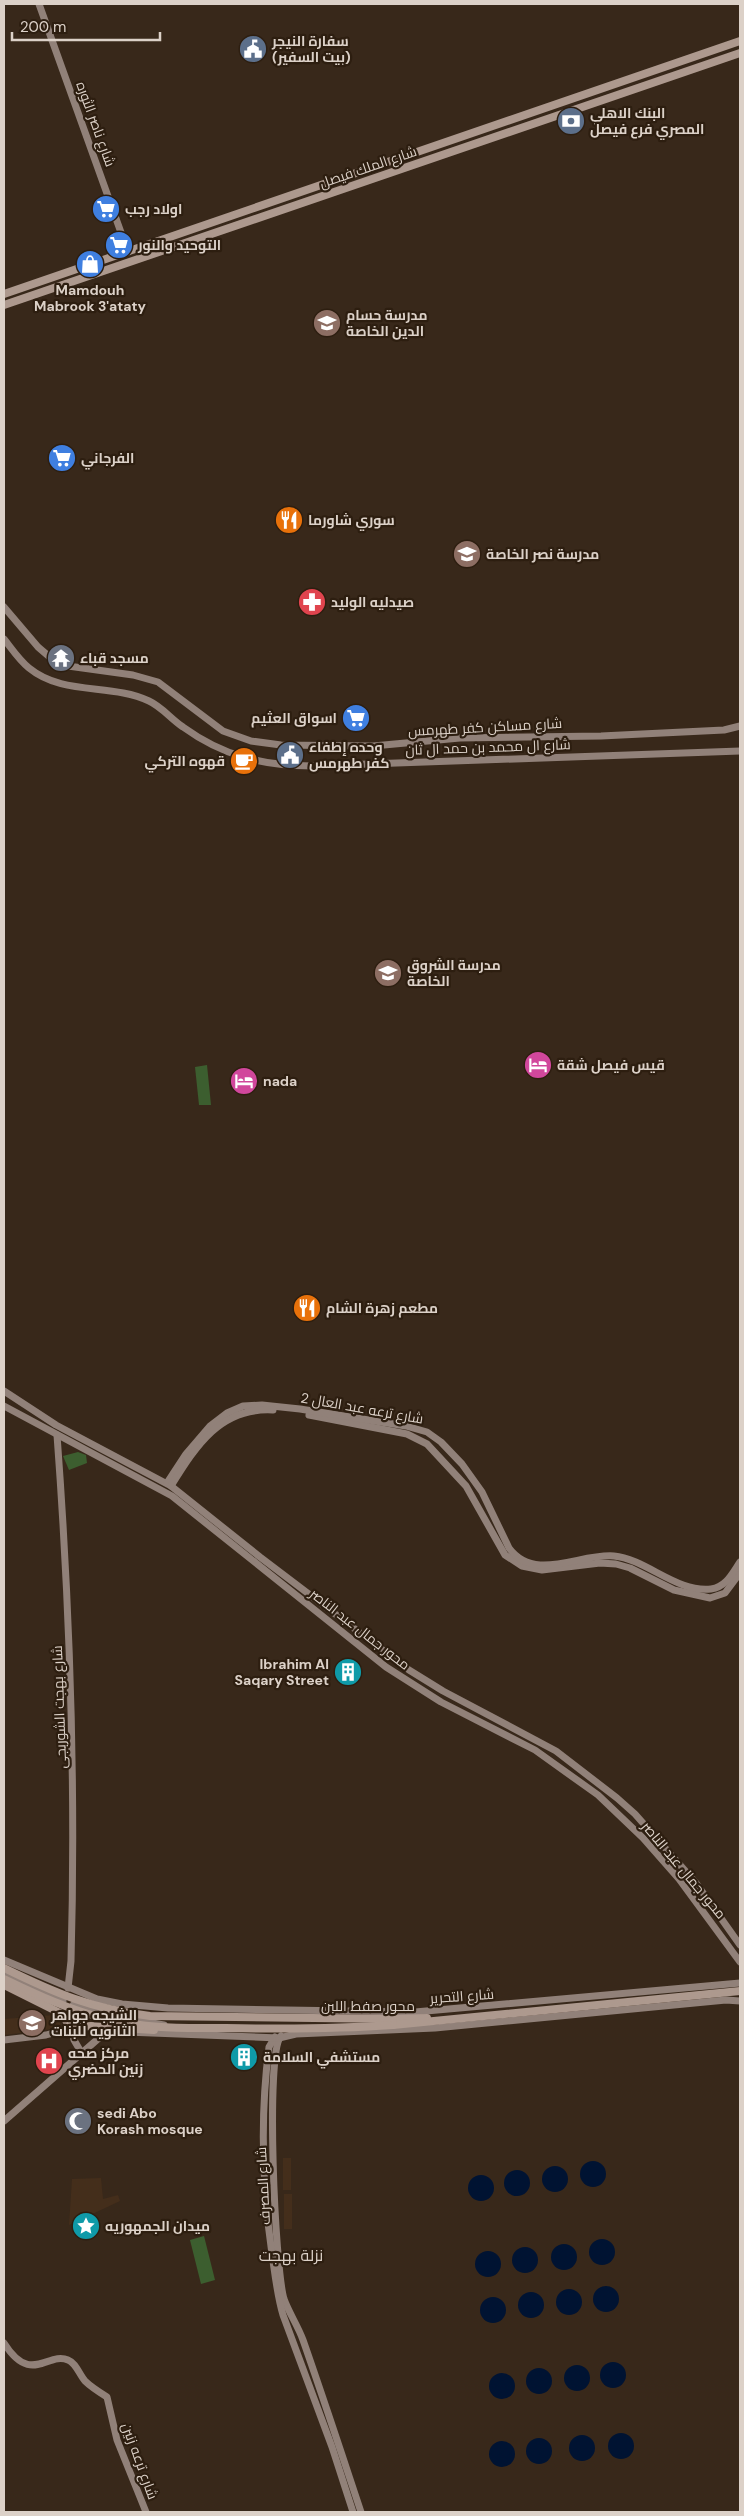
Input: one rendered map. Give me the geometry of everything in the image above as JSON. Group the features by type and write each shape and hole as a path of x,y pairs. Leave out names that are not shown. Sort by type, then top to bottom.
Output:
{"main road":[{"name":"شارع الملك فيصل","path":"4,294 740,41"},
{"path":"711,51 710,57 717,61"},
{"name":"شارع الملك فيصل","path":"4,306 740,53"},
{"path":"685,60 692,63 691,70"},
{"path":"38,282 36,288 40,293"},
{"path":"21,288 25,292 24,299"},
{"name":"محور صفط اللبن","path":"4,1968 75,2001 98,2008 150,2016 430,2018 740,1990"},
{"name":"محور صفط اللبن","path":"4,1979 56,2003 107,2020 278,2035 344,2028 437,2022 740,1990"},
{"path":"4,1985 62,2014 71,2028 91,2026 154,2030 254,2032 278,2035"}],"street":[{"name":"شارع ناصر الثوره","path":"39,4 128,252"},
{"name":"شارع مساكن كفر طهرمس","path":"4,607 38,647 52,659 68,666 133,675 158,682 223,731 251,741 304,746 383,745 460,738 601,736 724,730 740,726"},
{"name":"شارع ال محمد بن حمد ال ثان","path":"4,639 29,668 45,678 62,684 142,698 158,706 181,726 209,744 235,756 260,763 312,766 740,751"},
{"name":"محور جمال عبد الناصر","path":"4,1391 56,1424 169,1484 260,1557 409,1670 443,1692 556,1751 617,1798 696,1884 740,1945"},
{"name":"شارع ترعه عبد العال 2","path":"169,1484 186,1454 210,1426 226,1412 243,1406 262,1405 300,1409 406,1426 427,1432 441,1442 462,1464 475,1480 507,1544 520,1558 537,1564 553,1564 599,1556 622,1557 637,1562 680,1583 707,1589"},
{"name":"محور جمال عبد الناصر","path":"4,1406 172,1496 386,1667 442,1702 535,1750 598,1795 643,1838 679,1879 740,1962"},
{"name":"شارع ترعه عبد العال 2","path":"169,1484 210,1434 228,1418 244,1412 270,1410 300,1413 392,1431 417,1438 436,1452 454,1470 466,1486 500,1548 517,1564 542,1570 600,1563 616,1564 630,1568 674,1590 706,1598"},
{"name":"شارع بهجت الشوربجى","path":"56,1424 70,1660 74,1780 72,1915 68,1988"},
{"path":"740,1562 727,1582 707,1589 706,1598 716,1598 724,1593 740,1574"},
{"name":"شارع التحرير","path":"4,1960 68,1988 108,2002 144,2006 415,2012 740,1983"},
{"path":"4,1974 73,2005 122,2018 157,2023 183,2034"},
{"name":"شارع التحرير","path":"4,2121 84,2050 106,2034 126,2032 278,2035 435,2028 726,2000 740,2001"},
{"path":"278,2035 303,2024 303,2010"},
{"path":"4,2040 46,2035 71,2028 74,2040 84,2050"},
{"name":"شارع المصرف","path":"278,2035 262,2131 267,2212 278,2292 306,2376 354,2507 361,2512"},
{"name":"شارع المصرف","path":"270,2076 278,2248 286,2314 302,2338 354,2507"},
{"name":"شارع ترعه زنين","path":"4,2343 15,2357 27,2364 37,2366 61,2358 69,2360 86,2382 107,2396 117,2440 146,2512"},
{"path":"306,2376 314,2373"}],"shaded area":[{"name":"الشيجه جواهر الثانويه للبنات","path":"54,2015 59,2018 61,2028 4,2035 4,2019"},
{"path":"283,2158 291,2158 291,2190 283,2190"},
{"path":"101,2178 103,2199 118,2195 120,2201 69,2225 72,2179"},
{"path":"284,2194 292,2194 292,2229 284,2229"}],"green space":[{"path":"207,1065 211,1105 199,1105 195,1067"},
{"path":"78,1452 86,1455 87,1463 69,1470 63,1456"},
{"path":"204,2236 215,2280 201,2284 190,2240"}],"water":[{"path":"593,2161 602,2165 606,2174 602,2183 593,2187 584,2183 580,2174 584,2165"},
{"path":"555,2166 564,2170 568,2179 564,2188 555,2192 546,2188 542,2179 546,2170"},
{"path":"517,2170 526,2174 530,2183 526,2192 517,2196 508,2192 504,2183 508,2174"},
{"path":"481,2175 490,2179 494,2188 490,2197 481,2201 472,2197 468,2188 472,2179"},
{"path":"602,2239 611,2243 615,2252 611,2261 602,2265 593,2261 589,2252 593,2243"},
{"path":"564,2244 573,2248 577,2257 573,2266 564,2270 555,2266 551,2257 555,2248"},
{"path":"525,2247 534,2251 538,2260 534,2269 525,2273 516,2269 512,2260 516,2251"},
{"path":"488,2251 497,2255 501,2264 497,2273 488,2277 479,2273 475,2264 479,2255"},
{"path":"606,2286 615,2290 619,2299 615,2308 606,2312 597,2308 593,2299 597,2290"},
{"path":"569,2289 578,2293 582,2302 578,2311 569,2315 560,2311 556,2302 560,2293"},
{"path":"531,2292 540,2296 544,2305 540,2314 531,2318 522,2314 518,2305 522,2296"},
{"path":"493,2297 502,2301 506,2310 502,2319 493,2323 484,2319 480,2310 484,2301"},
{"path":"613,2362 622,2366 626,2375 622,2384 613,2388 604,2384 600,2375 604,2366"},
{"path":"577,2365 586,2369 590,2378 586,2387 577,2391 568,2387 564,2378 568,2369"},
{"path":"539,2368 548,2372 552,2381 548,2390 539,2394 530,2390 526,2381 530,2372"},
{"path":"502,2373 511,2377 515,2386 511,2395 502,2399 493,2395 489,2386 493,2377"},
{"path":"621,2433 630,2437 634,2446 630,2455 621,2459 612,2455 608,2446 612,2437"},
{"path":"582,2435 591,2439 595,2448 591,2457 582,2461 573,2457 569,2448 573,2439"},
{"path":"539,2438 548,2442 552,2451 548,2460 539,2464 530,2460 526,2451 530,2442"},
{"path":"502,2441 511,2445 515,2454 511,2463 502,2467 493,2463 489,2454 493,2445"}],"place":[{"name":"سفارة النيجر (بيت السفير)","path":"253,49"},
{"name":"البنك الاهلي المصري فرع فيصل","path":"571,121"},
{"name":"اولاد رجب","path":"106,209"},
{"name":"التوحيد والنور","path":"119,245"},
{"name":"Mamdouh Mabrook 3'ataty","path":"90,264"},
{"name":"مدرسة حسام الدين الخاصة","path":"327,323"},
{"name":"الفرجاني","path":"62,458"},
{"name":"سوري شاورما","path":"289,520"},
{"name":"مدرسة نصر الخاصة","path":"467,554"},
{"name":"صيدليه الوليد","path":"312,602"},
{"name":"مسجد قباء","path":"61,658"},
{"name":"اسواق العثيم","path":"356,718"},
{"name":"وحده إطفاء كفر طهرمس","path":"290,755"},
{"name":"قهوه التركي","path":"244,761"},
{"name":"مدرسة الشروق الخاصة","path":"388,973"},
{"name":"قيس فيصل شقة","path":"538,1065"},
{"name":"nada","path":"244,1081"},
{"name":"مطعم زهرة الشام","path":"307,1308"},
{"name":"Ibrahim Al Saqary Street","path":"348,1672"},
{"name":"الشيجه جواهر الثانويه للبنات","path":"32,2023"},
{"name":"مستشفي السلامة","path":"244,2057"},
{"name":"مركز صحه زنين الحضري","path":"49,2061"},
{"name":"sedi Abo Korash mosque","path":"78,2121"},
{"name":"ميدان الجمهوريه","path":"86,2226"}],"district":[{"name":"نزلة بهجت","path":"291,2255"}]}
